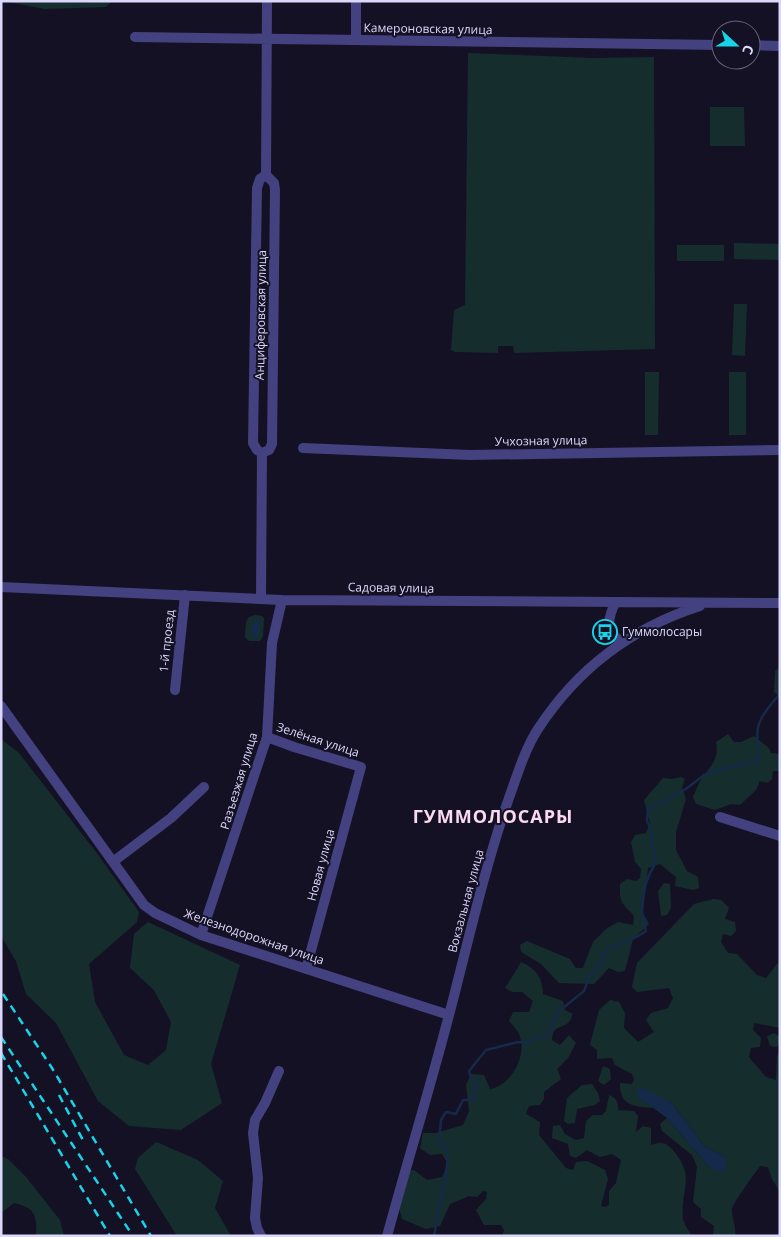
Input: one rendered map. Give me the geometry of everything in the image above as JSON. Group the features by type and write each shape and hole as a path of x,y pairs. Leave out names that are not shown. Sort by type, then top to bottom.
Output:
{"street":[{"name":"Анциферовская улица","path":"262,453 269,450 272,444 275,190 274,183 266,175 266,1"},
{"path":"356,1 356,40"},
{"name":"Камероновская улица","path":"135,37 711,45"},
{"path":"761,45 780,46"},
{"name":"Анциферовская улица","path":"262,453 253,444 255,302 257,188 260,179 266,175"},
{"path":"255,302 273,302"},
{"name":"Учхозная улица","path":"303,448 470,455 780,450"},
{"name":"Анциферовская улица","path":"261,598 262,453"},
{"name":"Садовая улица","path":"1,587 282,600 780,603"},
{"name":"1-й проезд","path":"175,690 185,595"},
{"name":"Разъезжая улица","path":"200,935 267,737 272,643 282,600"},
{"path":"615,603 609,623 613,635 616,639 623,642"},
{"name":"Вокзальная улица","path":"387,1236 449,1015 479,896 526,750 537,730 560,698 592,665 623,642 669,617 711,603"},
{"name":"Железнодорожная улица","path":"1,706 144,905 155,913 200,935 449,1015"},
{"name":"Зелёная улица","path":"267,737 360,767"},
{"name":"Новая улица","path":"306,969 360,767"},
{"path":"114,861 171,818 204,787"},
{"path":"720,817 780,836"},
{"path":"261,1236 255,1218 258,1178 253,1133 255,1120 265,1103 279,1071"}],"green space":[{"path":"2,1 112,1 106,7 45,9"},
{"path":"468,53 592,58 654,57 655,349 514,353 513,346 498,346 498,353 455,352 451,350 454,310 465,305"},
{"path":"710,107 744,107 745,146 710,146"},
{"path":"734,243 780,244 780,260 734,259"},
{"path":"677,245 724,245 724,261 677,261"},
{"path":"734,304 747,304 745,356 732,355"},
{"path":"645,372 659,372 658,435 645,435"},
{"path":"729,372 746,372 746,435 729,435"},
{"path":"255,615 264,618 263,636 260,641 249,641 245,637 246,622 249,617"},
{"path":"780,667 780,697 774,692 775,671"},
{"path":"728,734 734,742 741,742 754,736 769,748 771,753 780,754 780,771 773,771 772,779 767,783 760,781 756,790 740,805 731,804 715,810 696,804 693,797 701,780 716,758 716,742"},
{"path":"1,739 19,753 96,852 139,912 137,922 89,964 95,1002 124,1055 148,1065 166,1050 171,1022 154,990 130,968 134,934 148,922 240,965 211,1064 222,1103 181,1130 129,1126 98,1101 56,1023 26,994 16,961 1,936"},
{"path":"681,777 685,779 682,787 686,799 676,832 676,850 687,871 698,877 699,888 693,890 675,886 676,877 660,864 648,868 643,913 649,924 633,939 625,971 618,972 609,968 594,984 559,983 541,964 521,952 520,945 527,941 570,959 576,968 583,968 593,942 606,929 618,922 633,925 633,915 621,900 620,884 627,879 636,881 640,878 641,869 635,862 631,842 635,835 646,833 650,823 644,800 663,778"},
{"path":"664,883 670,884 671,908 667,915 661,916 658,891"},
{"path":"713,899 721,900 729,908 725,919 735,922 736,931 731,936 723,934 721,942 728,953 737,954 757,975 766,978 780,960 780,1028 754,1023 753,1030 761,1038 760,1047 751,1048 749,1057 766,1077 776,1080 777,1056 780,1051 780,1192 772,1179 768,1167 760,1166 733,1206 735,1236 713,1236 714,1226 701,1217 701,1209 693,1202 697,1167 692,1155 662,1131 660,1124 667,1118 710,1168 726,1157 705,1147 671,1102 638,1096 654,1108 635,1106 625,1101 620,1091 620,1083 632,1084 634,1080 632,1074 615,1065 612,1058 597,1059 597,1050 590,1045 599,1010 610,1000 619,1002 625,1013 624,1028 638,1042 654,1032 646,1020 651,1013 668,1008 673,998 669,988 637,992 632,987 637,963 694,904"},
{"path":"521,962 531,967 538,975 542,984 543,994 563,1001 565,1010 573,1014 569,1022 554,1032 552,1040 560,1045 569,1035 576,1043 568,1058 557,1069 561,1079 544,1092 544,1099 540,1105 529,1106 526,1114 540,1122 539,1135 566,1168 573,1170 576,1162 587,1161 605,1170 608,1179 601,1206 609,1205 609,1191 616,1183 621,1160 612,1154 600,1157 587,1150 576,1158 570,1156 568,1144 552,1138 553,1126 560,1125 565,1134 576,1140 584,1138 586,1121 593,1115 602,1115 606,1111 609,1095 614,1097 618,1110 634,1111 638,1116 636,1132 643,1126 651,1128 651,1145 665,1144 680,1159 686,1175 683,1219 692,1236 502,1236 504,1230 501,1225 484,1225 476,1210 486,1199 487,1192 483,1191 477,1197 469,1196 450,1204 440,1226 426,1229 402,1219 398,1204 407,1171 414,1170 427,1180 442,1177 448,1164 442,1154 430,1155 420,1148 423,1133 436,1133 463,1125 469,1111 466,1085 471,1074 484,1075 490,1089 497,1087 510,1077 519,1061 522,1045 520,1037 509,1021 513,1012 529,1012 533,1001 522,992 512,992 505,988"},
{"path":"774,1033 780,1037 777,1047 770,1046 767,1036"},
{"path":"603,1066 610,1069 611,1079 604,1085 598,1081"},
{"path":"592,1084 598,1093 600,1101 595,1105 577,1109 575,1123 568,1124 564,1121 567,1098 582,1085"},
{"path":"156,1142 198,1160 223,1181 215,1208 231,1236 177,1236 135,1169 138,1158"},
{"path":"1,1156 8,1159 26,1177 60,1220 64,1236 36,1236 34,1214 27,1207 14,1203 1,1213"}],"water":[{"path":"257,620 259,620 260,625 258,637 255,637 252,635 252,628"},
{"path":"642,1088 671,1102 705,1147 726,1157 726,1166 722,1173 710,1168 667,1118 637,1096 638,1089"}],"waterway":[{"path":"434,1236 447,1166 448,1150 439,1141 441,1120 446,1112 456,1114 463,1100 473,1100 477,1085 469,1071 486,1050 518,1042 527,1043 539,1037 547,1037 558,1012 584,991 589,977 599,967 606,950 646,931 642,913 642,901 648,878 656,862 652,832 647,821 648,808 686,789 704,775 757,761 757,732 759,723 780,694"}],"railway":[{"path":"3,994 52,1068 151,1236"},
{"path":"1,1037 133,1236"},
{"path":"1,1053 110,1236"},
{"path":"59,1095 85,1144"}],"place":[{"name":"Гуммолосары","path":"605,632"}],"district":[{"name":"ГУММОЛОСАРЫ","path":"493,817"}]}
